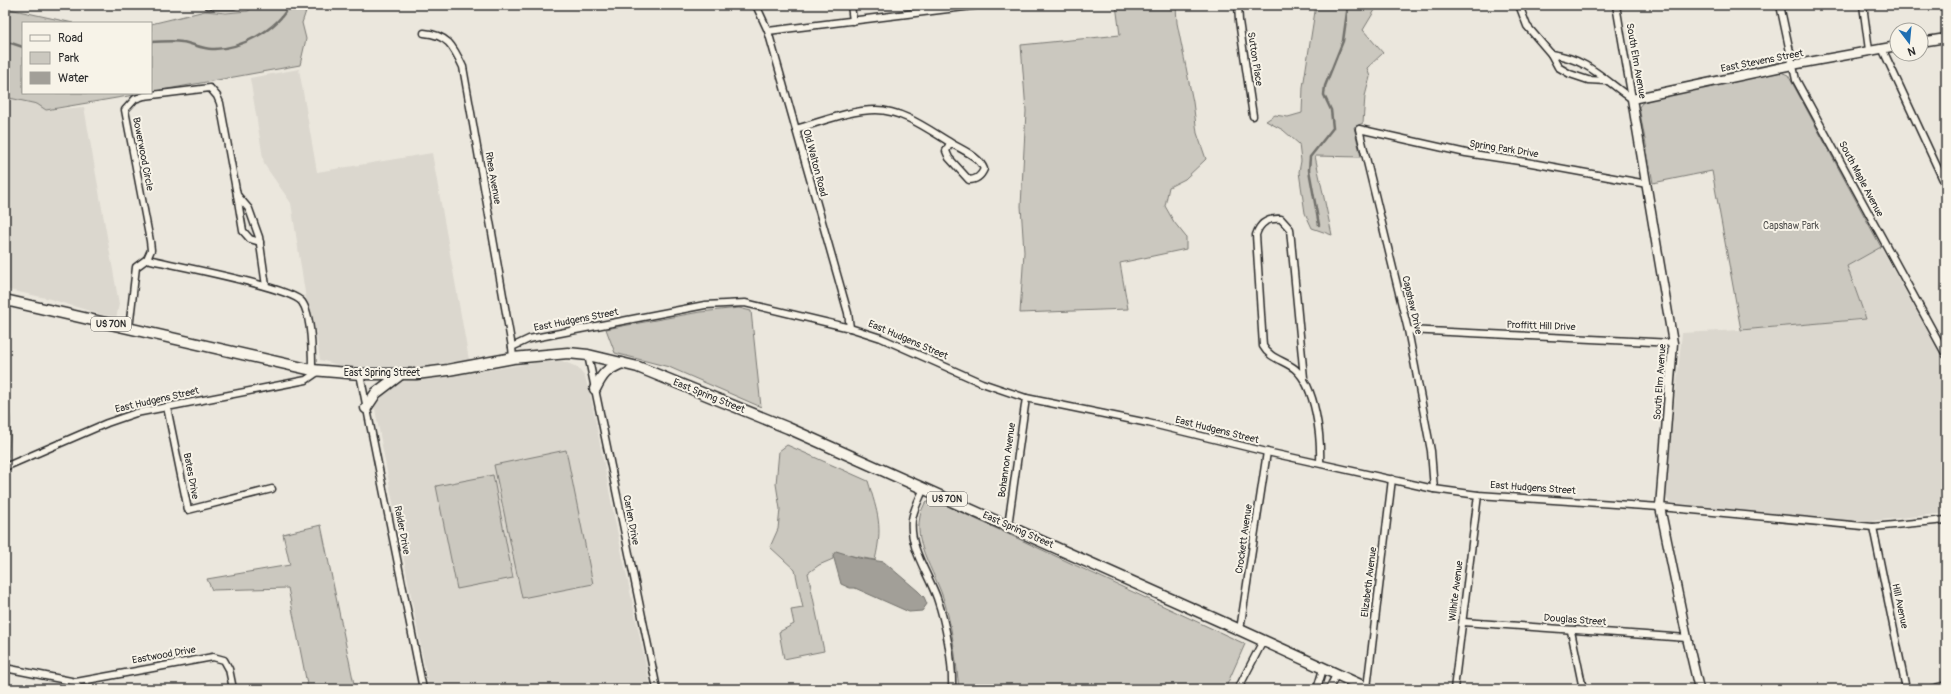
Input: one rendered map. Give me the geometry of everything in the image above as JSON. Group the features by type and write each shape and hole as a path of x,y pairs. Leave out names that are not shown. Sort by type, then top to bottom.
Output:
{"main road":[{"name":"East Spring Street","path":"5,300 316,371 360,374 401,374 445,370 513,358 568,353 588,355 638,367 788,428 1240,630 1368,689"},
{"path":"595,389 603,374 609,368 622,363"},
{"path":"366,408 376,393 401,374"}],"street":[{"path":"208,5 234,5"},
{"name":"Old Walton Road","path":"756,5 768,31 848,313 850,328"},
{"path":"852,5 853,21"},
{"path":"768,31 981,5"},
{"name":"Sutton Place","path":"1238,5 1238,21 1253,116"},
{"path":"1519,5 1527,26 1551,54 1558,67 1570,74 1588,80 1607,81"},
{"name":"South Elm Avenue","path":"1616,5 1673,343 1660,507 1699,689"},
{"name":"South Maple Avenue","path":"1780,5 1796,80 1946,355"},
{"path":"1862,5 1869,50"},
{"name":"Rhea Avenue","path":"424,33 437,34 448,42 457,54 463,67 512,347"},
{"path":"1929,41 1946,38"},
{"name":"East Stevens Street","path":"1632,99 1792,65 1889,47"},
{"path":"1882,48 1946,186"},
{"path":"1551,54 1565,56 1590,66 1597,70 1607,81 1632,99"},
{"name":"Bowerwood Circle","path":"147,259 151,250 150,241 125,110 135,99 206,87 214,90 220,103 243,231 250,239 260,242"},
{"path":"796,129 854,113 877,110 899,115 950,142 981,162 984,169 981,176 974,180 968,180 949,158 946,151 950,142"},
{"name":"Spring Park Drive","path":"1359,129 1466,153 1526,162 1647,184"},
{"name":"Capshaw Drive","path":"1359,129 1408,330 1431,451 1434,489"},
{"name":"Bowerwood Circle","path":"237,195 249,210 260,242 266,286"},
{"path":"1304,378 1287,364 1272,357 1266,352 1263,346 1256,235 1259,226 1266,221 1273,219 1281,219 1290,229 1304,378 1318,426 1321,445 1320,463"},
{"path":"129,329 136,267 147,259 266,286 294,295 302,302 312,342 316,371"},
{"name":"East Hudgens Street","path":"512,347 529,339 712,304 745,303 850,328 911,350 982,383 1026,398 1148,423 1267,452 1434,489 1478,495 1660,507 1873,527 1946,520"},
{"name":"Proffitt Hill Drive","path":"1408,330 1673,343"},
{"path":"512,347 513,358"},
{"name":"Carlen Drive","path":"588,355 657,689"},
{"name":"East Hudgens Street","path":"5,467 107,423 136,413 306,380 316,371"},
{"name":"Raider Drive","path":"360,374 423,689"},
{"name":"Bohannon Avenue","path":"1008,526 1026,398"},
{"name":"Bates Drive","path":"167,407 188,510 272,489"},
{"name":"Crockett Avenue","path":"1240,630 1267,452"},
{"name":"Elizabeth Avenue","path":"1368,689 1392,479"},
{"path":"924,488 912,519 913,535 917,552 937,598 944,624 952,689"},
{"name":"Wilhite Avenue","path":"1454,689 1478,495"},
{"name":"Hill Avenue","path":"1873,527 1906,689"},
{"name":"Douglas Street","path":"1463,622 1687,638"},
{"path":"1571,630 1583,689"},
{"path":"1238,689 1263,641"},
{"name":"Eastwood Drive","path":"5,668 76,682 214,657 224,660 230,669 233,689"},
{"path":"1317,689 1323,669"},
{"path":"1329,689 1336,675"},
{"path":"76,682 78,689"},
{"path":"1931,689 1946,685"}],"shaded area":[{"path":"299,69 317,172 432,153 469,360 413,367 381,369 349,368 320,360 315,328 306,299 291,203 264,164 250,78"},
{"path":"5,97 38,104 47,110 84,107 119,304 116,319 50,299 5,289"},
{"path":"1881,247 1946,365 1946,513 1862,522 1671,503 1668,501 1665,492 1682,333 1741,330 1866,319 1847,266"},
{"path":"562,361 577,367 585,377 591,398 615,521 651,689 429,689 374,404 379,393 387,386 400,382 430,379 533,363"}],"green space":[{"path":"257,5 308,5 302,23 306,39 300,65 152,92 152,24 205,11 226,13 248,11"},
{"path":"1116,5 1176,5 1177,23 1193,102 1197,133 1206,159 1185,179 1169,187 1165,206 1174,222 1186,237 1186,249 1120,263 1128,309 1020,313 1024,252 1021,206 1026,111 1021,45 1120,35"},
{"path":"1316,5 1378,5 1363,30 1383,53 1367,68 1370,77 1365,96 1363,123 1354,127 1361,157 1315,156 1332,235 1312,228 1305,213 1299,172 1301,161 1299,144 1283,130 1266,121 1275,115 1288,117 1302,113 1303,87"},
{"path":"5,8 68,22 22,22 22,94 140,94 46,110 37,104 5,97"},
{"name":"Capshaw Park","path":"1781,72 1788,75 1881,247 1847,266 1866,319 1741,330 1712,171 1653,183 1639,107 1642,103 1655,98"},
{"path":"739,308 751,311 761,407 669,367 615,353 606,329 700,312"},
{"path":"5,402 8,407 10,430 8,461 5,463"},
{"path":"787,445 868,481 877,512 879,538 875,560 833,555 833,559 819,565 808,573 824,651 784,659 779,632 794,624 791,610 803,608 795,570 770,547 778,529 780,509 776,484 779,451"},
{"path":"566,450 593,584 522,598 494,465"},
{"path":"493,475 513,578 457,589 436,486"},
{"path":"931,501 939,502 1245,644 1225,689 959,689 954,646 948,614 941,591 924,554 919,529 920,516 925,503"},
{"path":"321,525 355,689 308,689 288,588 212,590 207,579 290,565 283,534"}],"water":[{"path":"836,551 859,558 884,562 918,591 924,597 927,604 922,611 909,612 855,588 850,588 841,584 833,555"}],"waterway":[{"path":"152,42 178,41 212,49 233,46 256,37 267,30 284,14 289,5"},
{"path":"1319,225 1309,170 1310,157 1333,128 1331,110 1324,95 1325,86 1343,41 1348,5"},
{"path":"5,43 11,43 22,47"}]}
